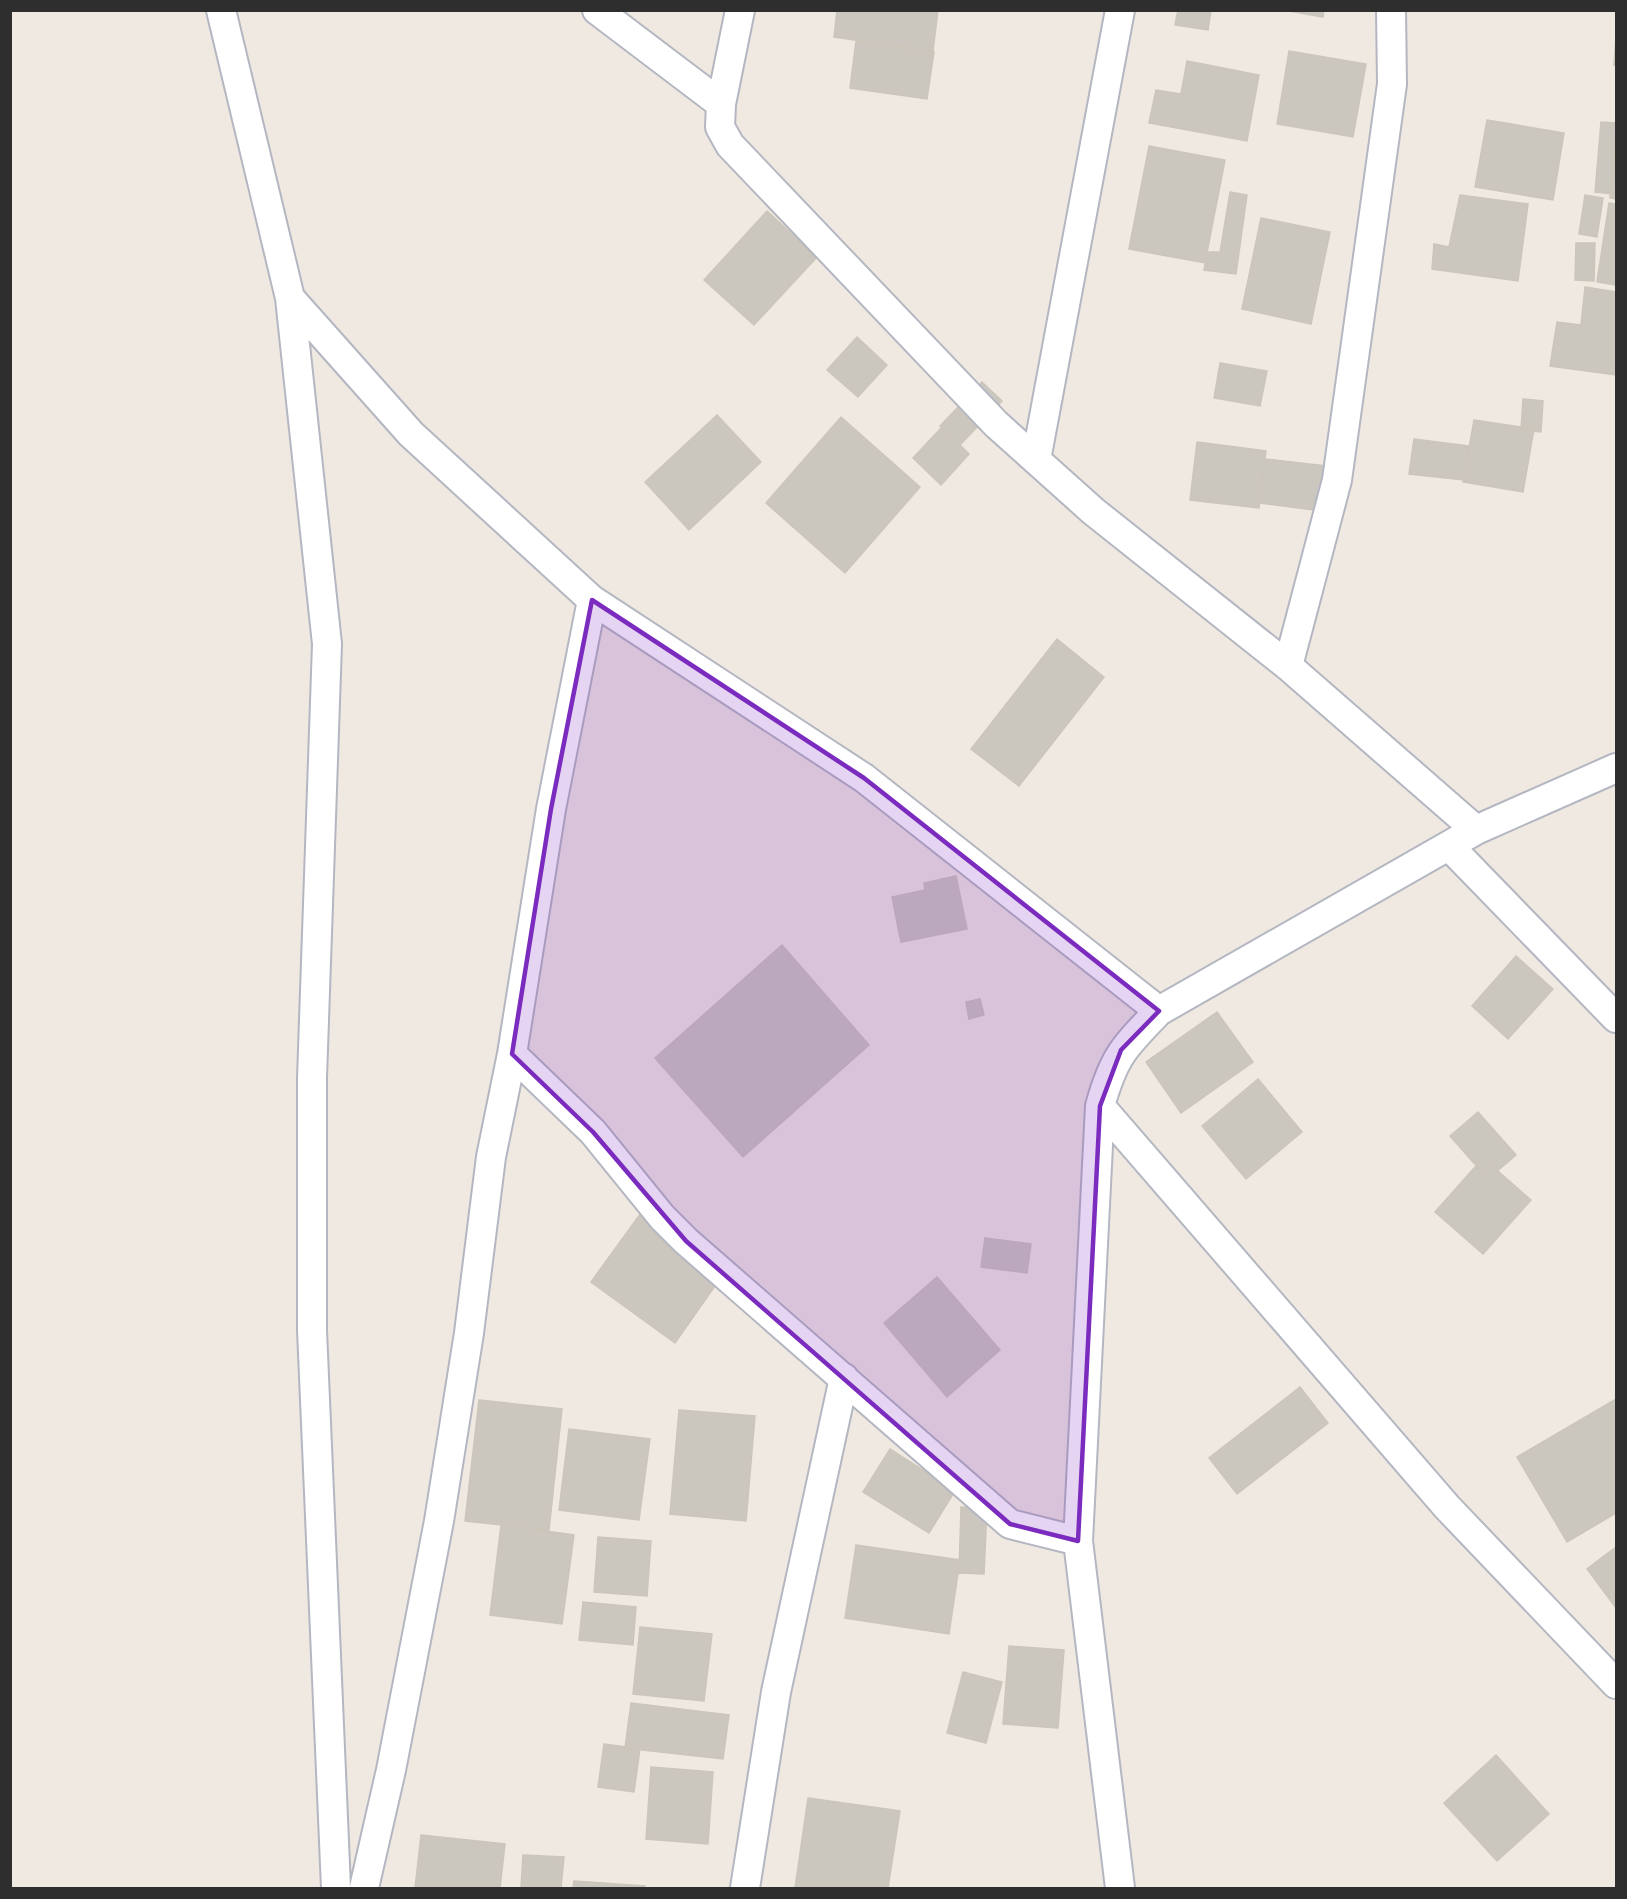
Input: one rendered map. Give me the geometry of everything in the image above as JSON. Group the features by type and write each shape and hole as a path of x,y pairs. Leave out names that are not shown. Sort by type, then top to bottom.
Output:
{"street":[{"path":"221,10 290,298 327,644 312,1078 312,1330 336,1888"},
{"path":"597,10 722,104"},
{"path":"740,10 722,104 720,127 729,145 988,416 1093,511 1288,666 1476,830"},
{"path":"1036,460 1120,10"},
{"path":"1288,666 1337,480 1392,84 1391,10"},
{"path":"290,298 411,434 592,600 864,778 1159,1011"},
{"path":"364,1888 391,1770 438,1521 469,1333 491,1157 512,1054 551,809 592,600"},
{"path":"1120,1888 1078,1540 1100,1106 1109,1074 1121,1050 1159,1011 1476,830 1617,768"},
{"path":"1449,846 1617,1018"},
{"path":"512,1054 592,1132 662,1217 1010,1524 1078,1540"},
{"path":"1100,1106 1447,1507 1617,1684"},
{"path":"745,1888 776,1692 844,1378"}],"highlighted area":[{"path":"592,600 864,778 1159,1011 1121,1050 1100,1106 1078,1541 1010,1524 686,1241 593,1132 512,1054 551,809"}],"building":[{"path":"837,10 938,10 933,51 834,37"},
{"path":"1178,10 1211,10 1208,30 1175,25"},
{"path":"1284,10 1324,10 1323,17"},
{"path":"1616,37 1616,65 1614,65"},
{"path":"856,41 934,52 927,99 850,88"},
{"path":"1289,51 1366,64 1353,137 1277,124"},
{"path":"1187,61 1259,75 1247,141 1149,123 1156,90 1181,94"},
{"path":"1487,120 1564,133 1553,200 1475,187"},
{"path":"1601,122 1616,123 1613,194 1595,192"},
{"path":"1616,137 1616,199 1610,198"},
{"path":"1149,146 1225,160 1205,263 1129,249"},
{"path":"1230,192 1247,195 1236,274 1204,270 1207,252 1220,252"},
{"path":"1460,195 1528,204 1518,281 1432,269 1434,244 1449,247"},
{"path":"1585,195 1603,198 1597,237 1579,234"},
{"path":"1609,203 1616,204 1616,285 1597,282"},
{"path":"767,211 817,257 754,325 704,280"},
{"path":"1261,218 1330,232 1311,324 1242,309"},
{"path":"1576,243 1595,243 1594,281 1575,280"},
{"path":"1585,287 1616,292 1616,375 1550,366 1557,322 1581,325"},
{"path":"857,337 887,365 858,397 827,370"},
{"path":"1220,363 1267,371 1260,406 1214,398"},
{"path":"982,382 1002,401 960,445 940,426"},
{"path":"1523,399 1543,401 1541,432 1521,430"},
{"path":"717,415 761,462 689,530 645,482"},
{"path":"841,417 920,487 845,573 766,503"},
{"path":"1474,420 1534,429 1523,492 1463,482"},
{"path":"942,427 969,454 941,485 913,458"},
{"path":"1414,439 1468,446 1464,480 1409,474"},
{"path":"1197,442 1266,451 1259,508 1190,500"},
{"path":"1265,459 1326,466 1321,511 1260,503"},
{"path":"1057,639 1104,677 1019,786 971,749"},
{"path":"956,876 967,929 901,942 892,897 925,890 924,883"},
{"path":"782,945 869,1045 743,1157 655,1058"},
{"path":"1516,956 1553,989 1508,1039 1472,1006"},
{"path":"980,999 984,1015 969,1019 966,1002"},
{"path":"1217,1012 1253,1062 1181,1113 1146,1062"},
{"path":"1258,1079 1302,1132 1246,1179 1202,1126"},
{"path":"1478,1112 1516,1155 1488,1179 1450,1136"},
{"path":"1483,1158 1531,1200 1483,1254 1435,1212"},
{"path":"646,1206 729,1266 675,1343 591,1282"},
{"path":"985,1238 1031,1244 1027,1273 981,1267"},
{"path":"937,1277 1000,1350 947,1397 884,1323"},
{"path":"1300,1387 1328,1423 1237,1494 1209,1458"},
{"path":"1616,1399 1616,1513 1567,1542 1517,1457"},
{"path":"479,1400 562,1409 549,1530 465,1521"},
{"path":"679,1410 755,1416 746,1521 670,1514"},
{"path":"569,1429 650,1439 639,1520 559,1510"},
{"path":"890,1449 955,1491 929,1533 863,1492"},
{"path":"961,1507 987,1508 984,1574 959,1573"},
{"path":"501,1525 574,1535 562,1624 490,1615"},
{"path":"598,1537 651,1541 647,1596 594,1592"},
{"path":"856,1545 960,1560 949,1634 845,1618"},
{"path":"1616,1547 1616,1608 1587,1569"},
{"path":"583,1602 636,1607 633,1645 579,1640"},
{"path":"640,1627 712,1634 704,1701 633,1694"},
{"path":"1009,1646 1064,1650 1058,1728 1003,1724"},
{"path":"963,1672 1002,1682 986,1743 947,1733"},
{"path":"631,1703 729,1715 723,1759 625,1748"},
{"path":"604,1744 640,1749 634,1792 598,1787"},
{"path":"1496,1755 1549,1814 1497,1861 1444,1803"},
{"path":"651,1767 713,1772 708,1844 646,1839"},
{"path":"808,1798 900,1811 888,1888 795,1888"},
{"path":"421,1835 505,1844 500,1888 415,1888"},
{"path":"523,1855 564,1857 561,1888 521,1888"},
{"path":"574,1881 645,1886 645,1888 573,1888"}]}
